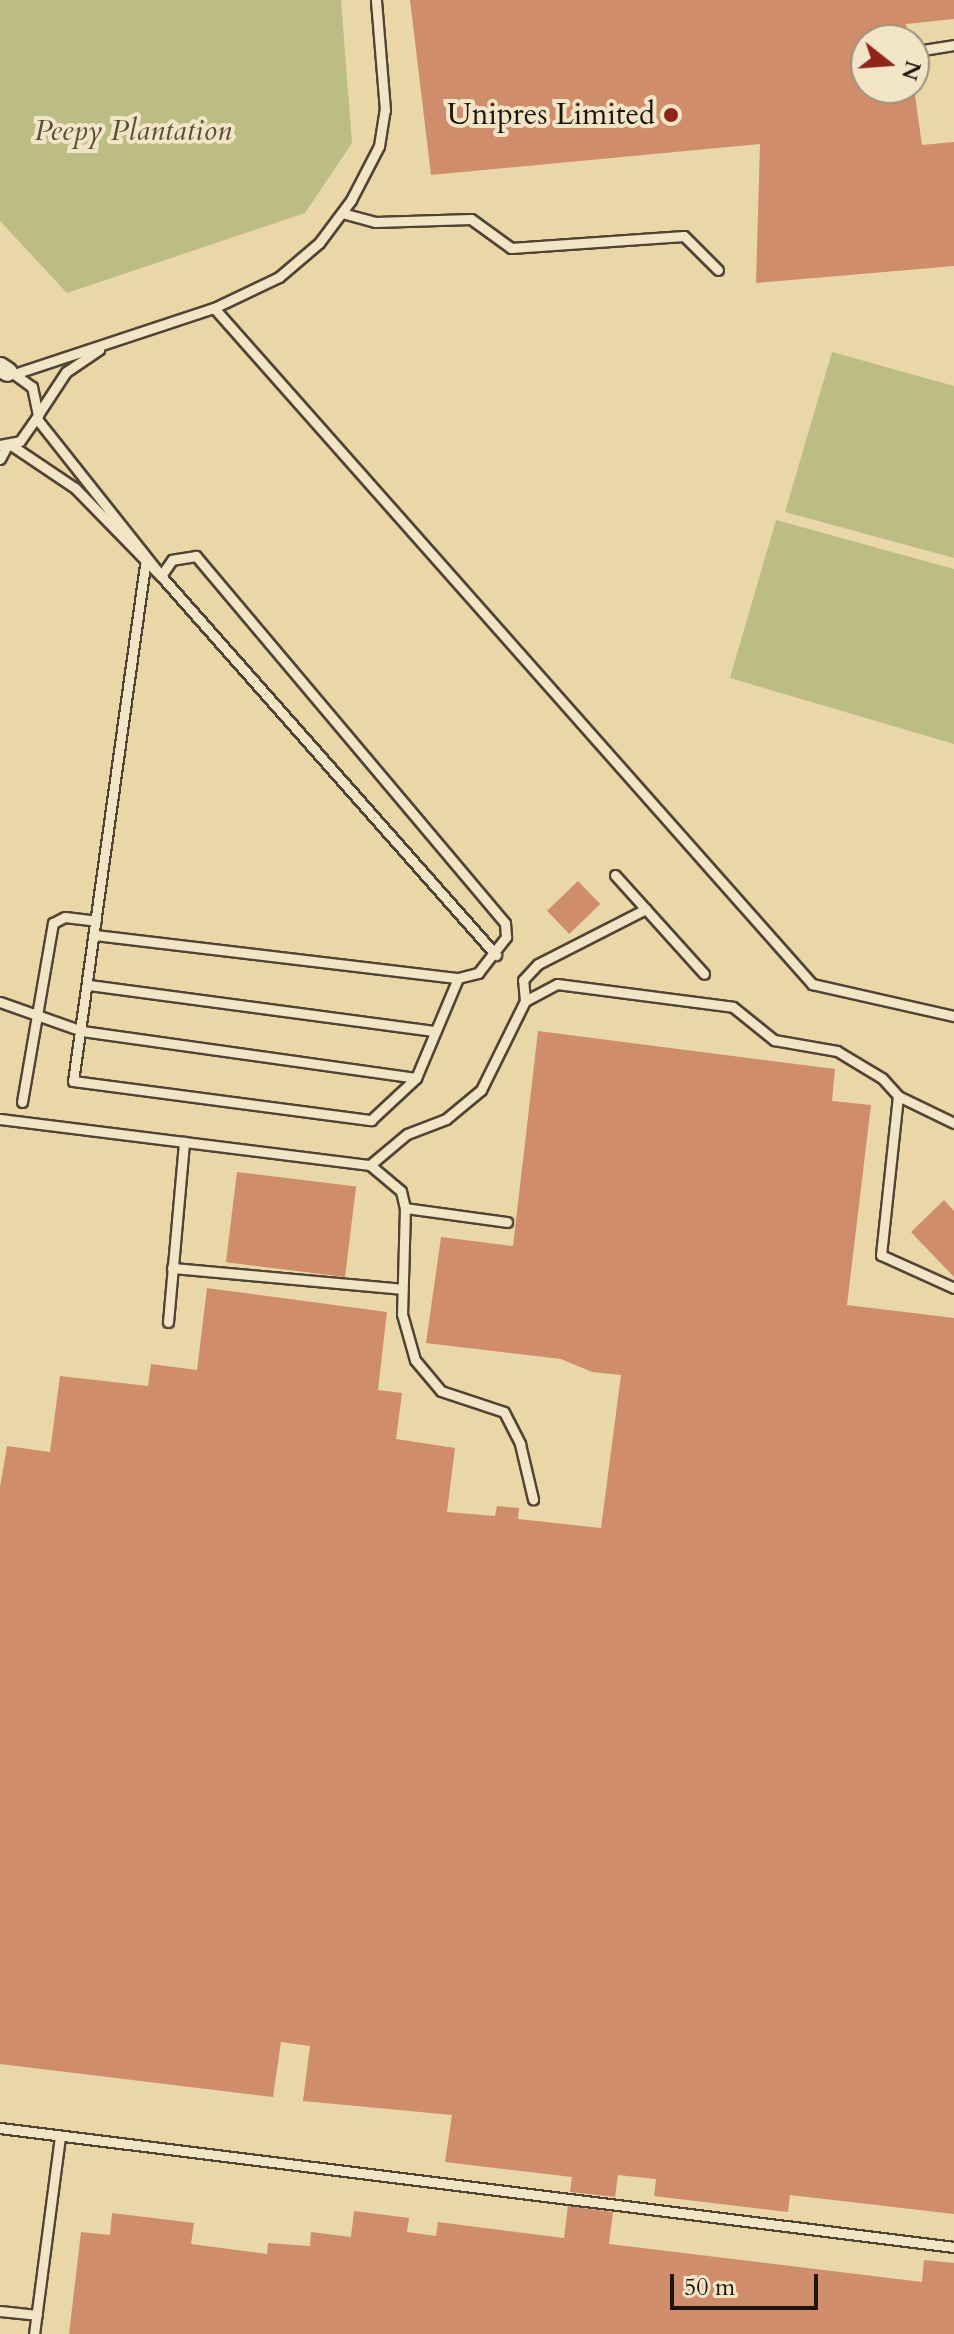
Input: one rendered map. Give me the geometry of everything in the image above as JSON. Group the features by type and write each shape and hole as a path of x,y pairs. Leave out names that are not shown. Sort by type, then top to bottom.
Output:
{"lane":[{"path":"6,371 102,348 214,308 279,277 342,213 368,172 381,134 384,72 376,0"},
{"path":"930,49 954,45"},
{"path":"342,213 375,222 471,219 511,248 684,236 718,270"},
{"path":"214,308 812,984 954,1016"},
{"path":"0,459 6,445 37,417 66,372 102,348"},
{"path":"6,371 32,387 37,417 161,576 496,955"},
{"path":"6,445 75,488 145,565 161,576"},
{"path":"95,935 458,978 478,973 496,955 505,923 196,556 172,560 161,576"},
{"path":"145,565 89,985 73,1081 371,1120 416,1078 458,978"},
{"path":"615,875 704,974"},
{"path":"370,1165 407,1134 446,1119 481,1090 525,1001 523,980 538,964 646,909"},
{"path":"22,1102 53,923 65,917 96,921"},
{"path":"525,1001 557,984 733,1007 774,1040 837,1051 882,1078 898,1096 954,1123"},
{"path":"89,985 434,1031"},
{"path":"0,1002 37,1012 82,1031 416,1078"},
{"path":"898,1096 881,1255 954,1288"},
{"path":"0,1119 370,1165 401,1191 405,1208 402,1289 415,1360 441,1391 504,1412 520,1444 533,1499"},
{"path":"168,1322 184,1142"},
{"path":"405,1208 507,1222"},
{"path":"172,1268 402,1289"},
{"path":"0,2128 954,2247"},
{"path":"34,2334 60,2136"},
{"path":"0,2311 37,2315"}],"green space":[{"name":"Peepy Plantation","path":"0,0 341,0 352,143 305,213 67,293 0,221"},
{"path":"832,352 954,386 954,558 785,512"},
{"path":"776,520 954,569 954,744 730,678"}],"building":[{"name":"Unipres Limited","path":"410,0 954,0 954,19 906,24 850,24 850,104 916,104 922,145 954,142 954,266 756,283 760,144 431,175"},
{"path":"578,881 600,904 569,934 547,911"},
{"path":"538,1031 835,1069 832,1101 871,1105 847,1305 954,1318 954,2214 790,2195 788,2212 654,2196 656,2179 618,2175 615,2197 570,2192 572,2177 445,2162 452,2115 303,2101 310,2046 281,2042 273,2097 0,2064 0,1487 7,1446 50,1452 60,1376 148,1386 151,1364 197,1370 207,1288 387,1312 378,1390 402,1393 396,1439 455,1448 447,1512 495,1516 497,1506 519,1508 518,1519 601,1528 621,1375 592,1372 561,1359 426,1343 441,1237 513,1246"},
{"path":"237,1172 356,1187 345,1277 226,1262"},
{"path":"944,1200 954,1211 954,1277 911,1232"},
{"path":"568,2206 613,2212 609,2244 922,2282 924,2260 954,2263 954,2334 69,2334 81,2232 110,2235 112,2213 194,2223 191,2244 267,2254 268,2243 310,2246 311,2232 351,2237 354,2211 409,2218 407,2232 436,2236 438,2222 564,2238"}],"place":[{"name":"Unipres Limited","path":"671,115"}]}
